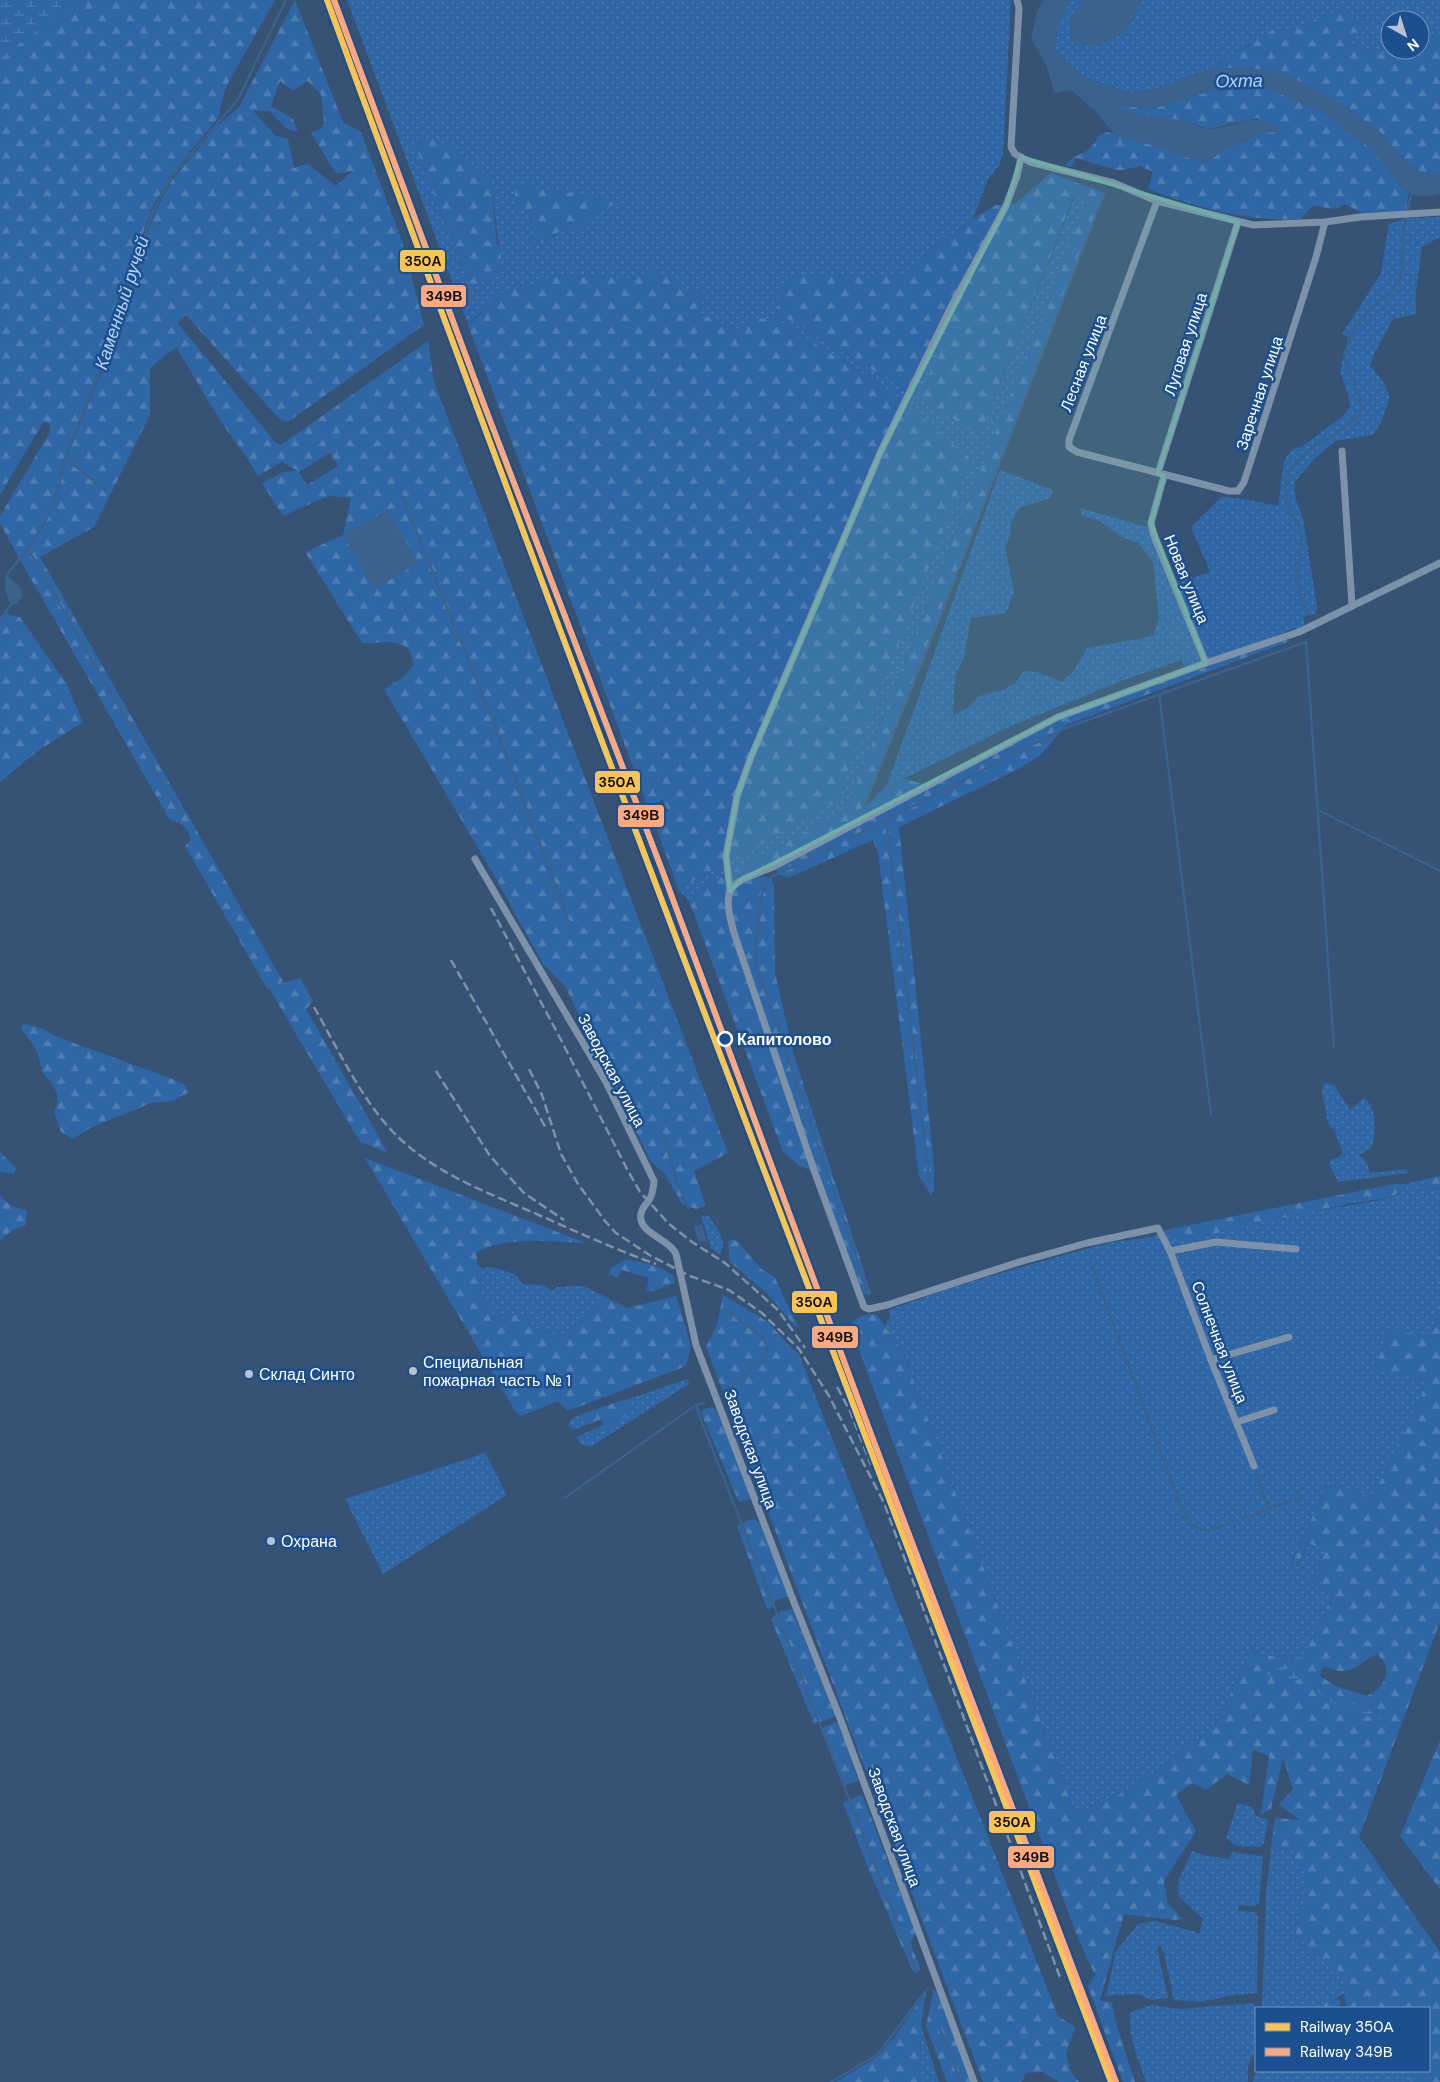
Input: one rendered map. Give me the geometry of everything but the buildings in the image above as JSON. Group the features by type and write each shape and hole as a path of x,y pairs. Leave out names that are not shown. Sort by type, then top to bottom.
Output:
{"street":[{"path":"1017,0 1019,8 1011,147 1015,154 1021,158 1051,168 1114,183 1157,201 1238,222 1262,226 1440,212"},
{"path":"730,891 726,856 737,796 751,757 880,453 950,309 1006,206 1017,176 1021,158"},
{"name":"Лесная улица","path":"1157,201 1068,443 1072,450 1077,452 1161,475"},
{"name":"Луговая улица","path":"1161,475 1238,222"},
{"name":"Заречная улица","path":"1161,475 1229,491 1238,491 1242,487 1313,266 1325,222"},
{"path":"1342,451 1352,606"},
{"name":"Новая улица","path":"1161,475 1151,523 1154,536 1206,663"},
{"path":"730,891 741,880 775,866 1058,717 1206,663 1299,632 1440,564"},
{"name":"Заводская улица","path":"475,859 606,1082 654,1181 652,1195 643,1207 640,1216 643,1223 654,1235 668,1244 676,1254 696,1345 840,1718 974,2082"},
{"name":"Солнечная улица","path":"730,891 727,904 734,933 815,1173 846,1260 866,1308 888,1305 1016,1263 1069,1248 1158,1228 1170,1251 1254,1466"},
{"path":"1170,1251 1216,1242 1296,1250"},
{"path":"1211,1360 1289,1337"},
{"path":"1237,1422 1274,1410"}],"highlighted area":[{"path":"1021,157 1238,222 1158,473 1164,476 1151,523 1206,663 1058,717 741,880 730,891 726,856 737,796 751,757 880,453 1006,206"}],"green space":[{"path":"0,0 275,0 226,87 218,118 169,178 151,210 117,309 108,348 93,390 64,458 61,477 48,516 32,543 19,558 0,523 0,516 50,432 50,425 44,421 0,495"},
{"path":"0,0 77,0 0,59"},
{"path":"295,0 343,122 361,132 402,241 424,325 286,422 280,420 186,315 177,322 275,442 281,445 428,341 434,382 728,1153 694,1171 706,1206 696,1209 682,1204 665,1174 651,1162 565,986 543,964 494,875 384,689 402,678 413,666 408,649 402,645 388,642 362,643 305,552 343,535 351,498 328,496 283,516 262,483 283,472 298,471 282,462 258,476 219,419 176,347 150,368 150,415 94,527 40,557 283,981 280,984 300,978 313,1001 306,1009 388,1153 360,1142 270,990 272,988 268,990 185,846 191,840 188,832 181,824 170,820 20,560 44,525 55,500 66,459 111,350 120,311 155,212 172,180 217,126 239,107","holes":["280,81 293,91 307,81 321,94 324,121 322,128 311,133 336,174 352,171 336,186 308,164 294,168 288,139 276,136 253,111 269,111 287,129 298,132 293,119 271,106","330,453 338,466 307,485 299,472"]},
{"path":"347,0 1011,0 1003,153 999,166 988,179 973,219 929,251 906,275 866,280 745,333 701,314 703,292 635,279 564,275 502,293 468,324","holes":["415,145 491,179 501,264 498,270 471,289","530,210 592,216 582,228 569,227 532,247"]},
{"path":"1072,0 1083,0 1069,19 1132,22 1137,8 1143,0 1440,0 1440,32 1430,38 1430,10 1380,10 1380,54 1360,48 1349,42 1349,34 1314,20 1305,29 1272,30 1213,68 1159,88 1131,93 1082,76 1055,50 1058,22"},
{"path":"1340,10 1364,23 1363,32 1349,34 1349,43 1380,54 1380,60 1430,60 1430,38 1440,32 1440,172 1426,175 1405,161 1378,130 1252,68 1213,68 1272,30 1305,29 1314,20"},
{"path":"1268,88 1322,112 1373,150 1400,185 1409,192 1406,211 1362,213 1345,204 1336,209 1312,206 1301,219 1243,216 1204,208 1148,189 1153,172 1140,166 1116,170 1076,158 1071,167 1065,165 1091,147 1099,135 1108,132 1205,163 1226,149 1266,131 1281,130 1257,118 1208,129 1186,121 1134,114 1109,104 1152,109 1214,90"},
{"path":"433,136 491,179 497,245 501,248 501,264 498,270 471,289 415,145"},
{"path":"1051,173 1104,193 948,596 863,809 887,785 903,779 934,786 1060,719 1284,639 1290,640 1066,725 1041,755 1018,769 899,827 934,1166 934,1190 931,1195 919,1176 878,853 873,840 788,878 778,874 775,866 776,860 747,875 771,877 774,887 775,973 794,1055 871,1293 866,1295 810,1170 799,1166 783,1152 689,901 709,884 846,810 1087,201 1074,196 980,435 783,316 780,322 897,395 971,460 836,802 678,889 653,818 668,811 663,800 648,807 468,325 502,293 534,282 564,275 635,279 646,271 674,276 676,286 703,292 701,314 745,333 752,318 773,319 789,274 867,278 906,274 929,251 973,219 996,205 1016,203"},
{"path":"516,184 620,201 592,216 582,229 568,227 532,247 530,210 514,209"},
{"path":"1075,196 1087,201 846,810 709,884 689,901 678,889 836,802 912,408 897,395 780,322 783,316 980,435"},
{"path":"1440,217 1440,237 1422,247 1416,290 1416,314 1393,319 1375,352 1370,366 1382,380 1390,397 1381,423 1372,435 1335,441 1314,459 1294,483 1296,500 1303,518 1317,607 1316,615 1310,614 1304,617 1305,629 1299,632 1296,628 1186,669 1181,660 1121,681 1011,726 887,785 1000,470 1053,490 1050,498 1019,508 1011,522 1011,533 1005,547 1014,592 1006,613 971,618 964,657 955,677 953,715 968,708 979,696 1003,690 1015,683 1024,671 1037,672 1062,682 1073,672 1087,648 1149,637 1154,634 1159,618 1153,561 1138,543 1120,536 1100,521 1083,516 1080,508 1154,529 1178,583 1210,572 1191,527 1221,497 1245,499 1278,506 1284,460 1292,450 1304,445 1343,416 1350,407 1348,394 1340,372 1348,337 1342,334 1381,273 1389,224 1406,218"},
{"path":"936,350 935,369 929,382 920,391 914,392 921,369"},
{"path":"5,614 20,617 66,683 83,722 36,752 0,782 0,616"},
{"path":"23,1024 38,1027 60,1038 167,1077 184,1084 189,1092 173,1101 151,1103 90,1128 73,1139 61,1132 54,1112 57,1103 57,1093 43,1073 36,1049 21,1028"},
{"path":"1324,1083 1334,1085 1350,1110 1364,1098 1371,1106 1375,1126 1374,1140 1370,1148 1359,1155 1367,1163 1370,1173 1406,1169 1409,1173 1338,1182 1329,1164 1331,1159 1338,1158 1343,1153 1334,1130 1328,1124 1322,1091"},
{"path":"0,1152 16,1168 14,1174 0,1172"},
{"path":"365,1158 586,1243 516,1241 503,1243 477,1252 477,1265 481,1268 482,1299 493,1314 528,1315 530,1327 563,1335 580,1322 602,1295 627,1308 676,1296 691,1346 686,1366 568,1411 558,1401 521,1416 515,1411"},
{"path":"1440,1176 1440,1188 1425,1190 1425,1179"},
{"path":"1425,1179 1425,1190 1440,1189 1439,1312 1431,1336 1387,1330 1376,1368 1429,1382 1372,1498 1328,1482 1291,1564 1297,1567 1309,1543 1326,1551 1311,1583 1332,1596 1303,1658 1256,1655 1251,1646 1221,1716 1198,1739 1152,1774 1117,1796 1075,1813 903,1352 885,1325 890,1317 889,1310 950,1288 1113,1242 1153,1237 1160,1232 1171,1229 1168,1234 1376,1201 1397,1195 1406,1189 1407,1184"},
{"path":"1394,1184 1407,1184 1406,1189 1385,1198 1328,1208 1197,1238 1174,1241 1168,1234 1171,1229"},
{"path":"0,1194 11,1205 27,1210 26,1225 13,1230 0,1240"},
{"path":"701,1216 708,1216 720,1234 723,1245 720,1255 711,1248"},
{"path":"731,1239 737,1241 761,1269 774,1276 798,1327 795,1326 768,1294 730,1262 728,1243"},
{"path":"1440,1256 1440,1622 1359,1837 1440,1952 1440,2082 1411,2082 1404,2072 1430,2072 1430,2007 1346,2007 1344,1985 1339,1970 1327,1961 1305,1952 1304,1940 1294,1940 1304,1900 1304,1867 1295,1858 1292,1850 1271,1847 1275,1818 1300,1820 1279,1805 1293,1789 1283,1758 1271,1809 1261,1814 1269,1756 1253,1750 1249,1785 1227,1774 1206,1790 1192,1783 1176,1795 1196,1831 1164,1881 1168,1904 1183,1919 1175,1920 1124,1914 1100,2000 1112,2003 1115,2020 1135,2082 1123,2082 1088,1987 1095,1975 1077,1936 850,1326 862,1316 878,1316 903,1352 1075,1813 1117,1796 1152,1774 1198,1739 1221,1716 1251,1646 1255,1655 1303,1658 1332,1596 1311,1583 1326,1551 1308,1543 1296,1568 1291,1565 1328,1482 1372,1498 1428,1382 1376,1368 1387,1330 1431,1336 1439,1312 1438,1258","holes":["1377,1654 1385,1666 1386,1677 1383,1683 1367,1696 1336,1686 1320,1676 1323,1667 1338,1671 1348,1670"]},
{"path":"624,1260 650,1264 662,1269 673,1275 675,1283 646,1292 649,1278 621,1270 618,1278 609,1274 611,1268"},
{"path":"491,1267 515,1274 523,1284 544,1285 551,1291 557,1287 583,1286 602,1295 580,1322 564,1335 530,1327 527,1315 493,1314 482,1299 481,1268"},
{"path":"723,1295 768,1322 788,1345 799,1354 1058,2016 1075,2027 1066,2054 1071,2072 1079,2082 1059,2082 1042,2072 1026,2073 1021,2082 983,2082 706,1347 717,1325"},
{"path":"688,1379 689,1384 590,1447 580,1443 577,1437 604,1425 602,1419 573,1430 568,1424 574,1417"},
{"path":"624,1400 630,1411 624,1417 607,1430 579,1440 577,1437 604,1425 602,1419 590,1423 581,1414"},
{"path":"713,1407 719,1414 751,1495 750,1499 740,1502 738,1500 701,1413 704,1409"},
{"path":"485,1453 507,1495 383,1574 345,1499"},
{"path":"755,1519 760,1523 789,1596 776,1600 770,1609 767,1609 737,1526"},
{"path":"792,1609 835,1714 834,1717 814,1724 771,1619 781,1611"},
{"path":"1269,1664 1306,1673 1321,1687 1387,1720 1363,1715 1328,1701 1303,1679 1281,1680 1271,1677 1262,1671"},
{"path":"838,1722 858,1780 844,1786 822,1728"},
{"path":"1440,1740 1440,1889 1400,1836"},
{"path":"860,1795 863,1797 916,1934 910,1942 920,1968 918,1973 912,1970 843,1803"},
{"path":"1238,1803 1252,1807 1256,1816 1268,1820 1264,1843 1260,1847 1237,1846 1226,1838"},
{"path":"1271,1847 1292,1850 1304,1867 1304,1900 1294,1940 1304,1940 1305,1952 1339,1952 1345,1993 1318,2007 1262,2007 1266,1894"},
{"path":"1192,1851 1208,1856 1229,1859 1232,1852 1263,1856 1259,1903 1255,1906 1239,1905 1238,1911 1255,1912 1258,1917 1257,1993 1200,2002 1174,2000 1164,1954 1160,1945 1157,1948 1168,1998 1152,2000 1137,1994 1106,1996 1116,1951 1138,1924 1156,1921 1199,1933 1203,1919 1178,1896 1179,1879"},
{"path":"934,1990 937,1992 971,2082 947,2082 926,2026"},
{"path":"926,1992 921,2026 920,2073 918,2082 836,2082 877,2057 893,2039"},
{"path":"1336,1996 1341,2003 1339,2007 1318,2007"},
{"path":"1254,2003 1254,2053 1248,2066 1248,2082 1146,2082 1132,2039 1130,2013 1151,2005 1180,2009"},
{"path":"921,2026 939,2082 918,2082 920,2073"},
{"path":"1258,2072 1404,2072 1411,2082 1253,2082 1254,2076"}],"water":[{"name":"Охта","path":"1044,0 1072,0 1058,22 1055,50 1082,76 1131,93 1159,88 1213,68 1252,68 1286,74 1335,100 1378,130 1405,161 1426,175 1440,172 1440,194 1416,196 1400,185 1373,150 1322,112 1268,88 1214,90 1152,109 1112,104 1130,112 1178,120 1206,129 1255,120 1272,124 1282,131 1261,134 1251,138 1204,163 1156,146 1116,136 1096,112 1071,90 1055,93 1046,65 1031,39 1037,11"},
{"path":"1083,0 1143,0 1124,33 1095,47 1072,42 1069,19"},
{"path":"388,510 418,563 374,589 343,535"},
{"path":"7,575 21,588 23,596 17,604 11,605 8,599 5,584 5,577"},
{"path":"702,1224 707,1241 700,1242 695,1226"}],"waterway":[{"name":"Каменный ручей","path":"8,576 7,574 38,534 52,507 62,476 65,458 109,349 119,310 153,211 170,179 238,99 286,0"},
{"path":"1310,614 1304,604 1298,585 1302,533 1288,506 1286,487 1288,475 1293,465 1301,457 1351,423 1363,408 1344,356 1350,336 1368,311 1391,293 1402,274 1403,229 1412,191"},
{"path":"862,811 948,596 1104,193"},
{"path":"65,458 106,491"},
{"path":"402,496 500,738 572,931"},
{"path":"28,549 181,815"},
{"name":"Каменный ручей","path":"0,621 11,604"},
{"path":"847,840 1063,729 1306,642 1334,1047"},
{"path":"1159,694 1211,1114"},
{"path":"1318,810 1440,871"},
{"path":"886,820 929,1178"},
{"path":"835,846 767,879 761,897 755,961 869,1294"},
{"path":"664,1137 676,1179 688,1208"},
{"path":"695,1226 700,1242"},
{"path":"1090,1261 1182,1510 1190,1522 1200,1529 1209,1531 1304,1496"},
{"path":"724,1308 760,1335 767,1347 766,1356 728,1389"},
{"path":"704,1403 696,1405 701,1420 916,1970"},
{"path":"566,1497 696,1405"},
{"path":"1256,1474 1269,1509"},
{"path":"831,2082 878,2054 927,1989"},
{"path":"940,2029 961,2082"}],"railway":[{"path":"491,908 640,1192 669,1224 692,1242 725,1263 778,1310 805,1348"},
{"path":"451,960 547,1130"},
{"path":"314,1007 370,1104 393,1132 426,1160 482,1190 598,1241 656,1264"},
{"path":"529,1069 542,1095 561,1154 578,1184 616,1233 651,1256 690,1276 729,1290 762,1313 799,1349 829,1396 884,1503 1061,1980"},
{"path":"436,1071 490,1156 524,1193 564,1220"},
{"path":"837,1387 850,1411 871,1465"}],"rail line":[{"name":"350А","path":"327,0 617,782 1111,2082"},
{"name":"349В","path":"334,0 483,402 662,870 871,1434 1116,2082"}],"place":[{"name":"Капитолово","path":"725,1039"},
{"name":"Специальная пожарная часть № 1","path":"413,1371"},
{"name":"Склад Синто","path":"249,1374"},
{"name":"Охрана","path":"271,1541"}]}
